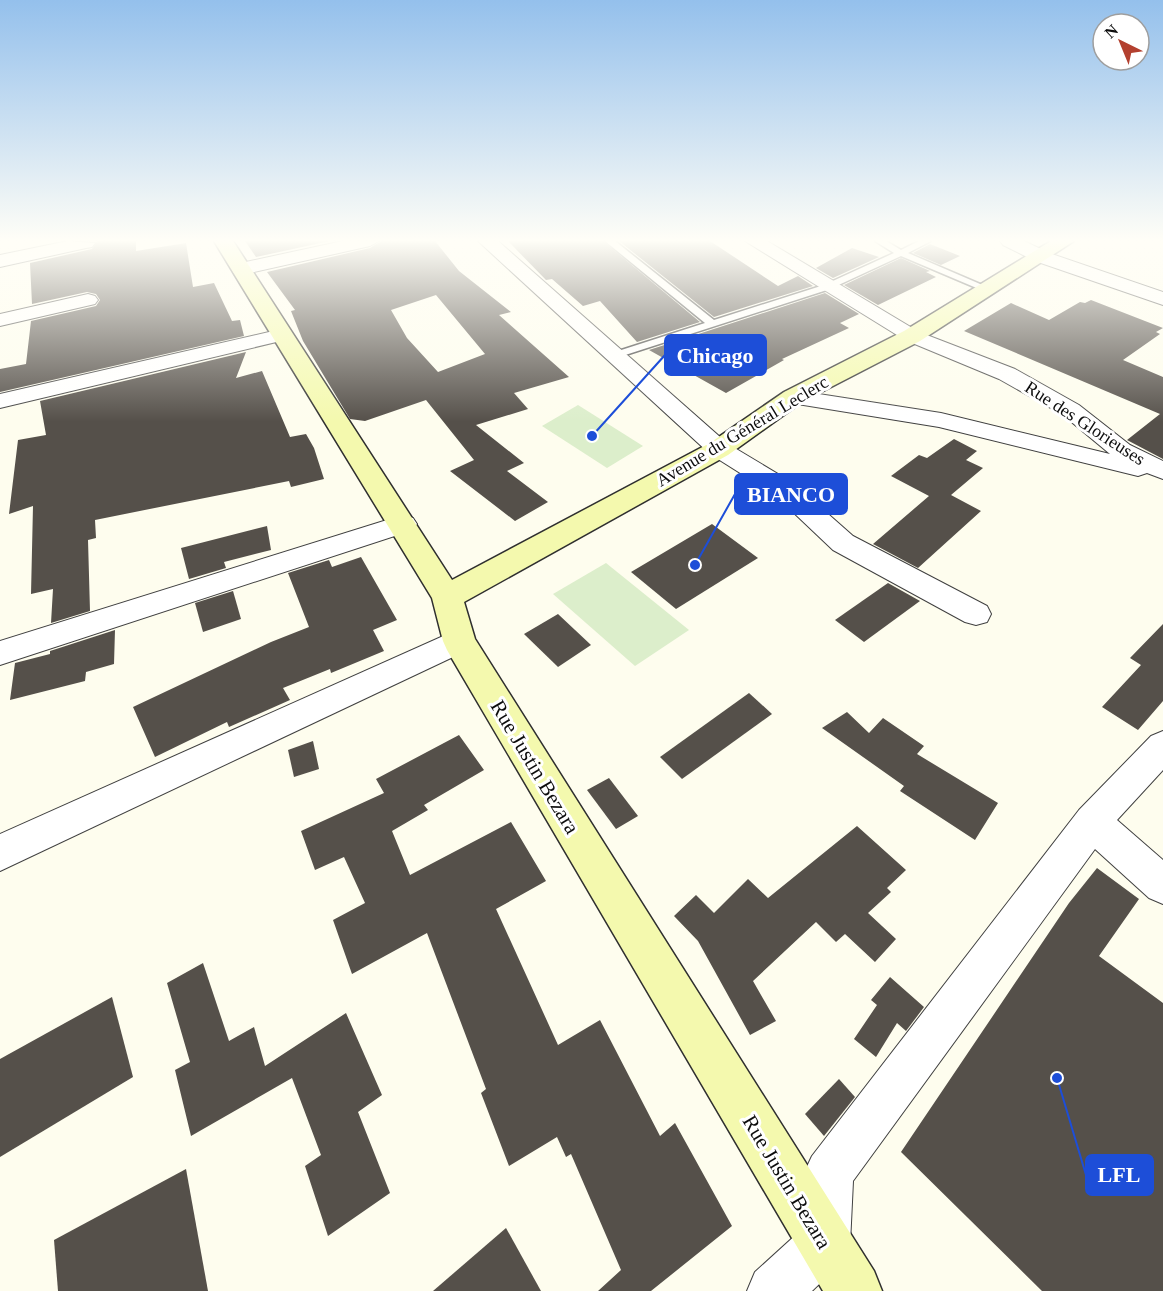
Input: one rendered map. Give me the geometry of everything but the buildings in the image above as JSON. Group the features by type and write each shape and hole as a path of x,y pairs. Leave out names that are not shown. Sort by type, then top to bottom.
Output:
{"main road":[{"name":"Rue Justin Bezara","path":"261,301 447,597 459,641 854,1291"},
{"name":"Avenue du Général Leclerc","path":"447,597 719,449 793,397 912,336 970,301"}],"street":[{"path":"0,320 83,301"},
{"path":"555,301 719,449 784,489 843,543 976,614"},
{"name":"Rue des Glorieuses","path":"852,301 912,336 1006,374 1071,410 1120,450 1163,472"},
{"path":"0,401 282,334"},
{"path":"793,397 941,420 1019,441 1163,472"},
{"path":"0,654 403,524"},
{"path":"0,853 459,641"},
{"path":"774,1291 824,1244 829,1173 1092,822 1163,746"},
{"path":"1092,822 1163,885"}],"lane":[{"path":"684,301 711,323"},
{"path":"616,356 781,301"}],"green space":[{"path":"578,405 643,446 607,468 542,426"},
{"path":"606,563 689,630 635,666 553,594"}],"place":[{"name":"Chicago","path":"592,436"},
{"name":"BIANCO","path":"695,565"},
{"name":"LFL","path":"1057,1078"}]}
